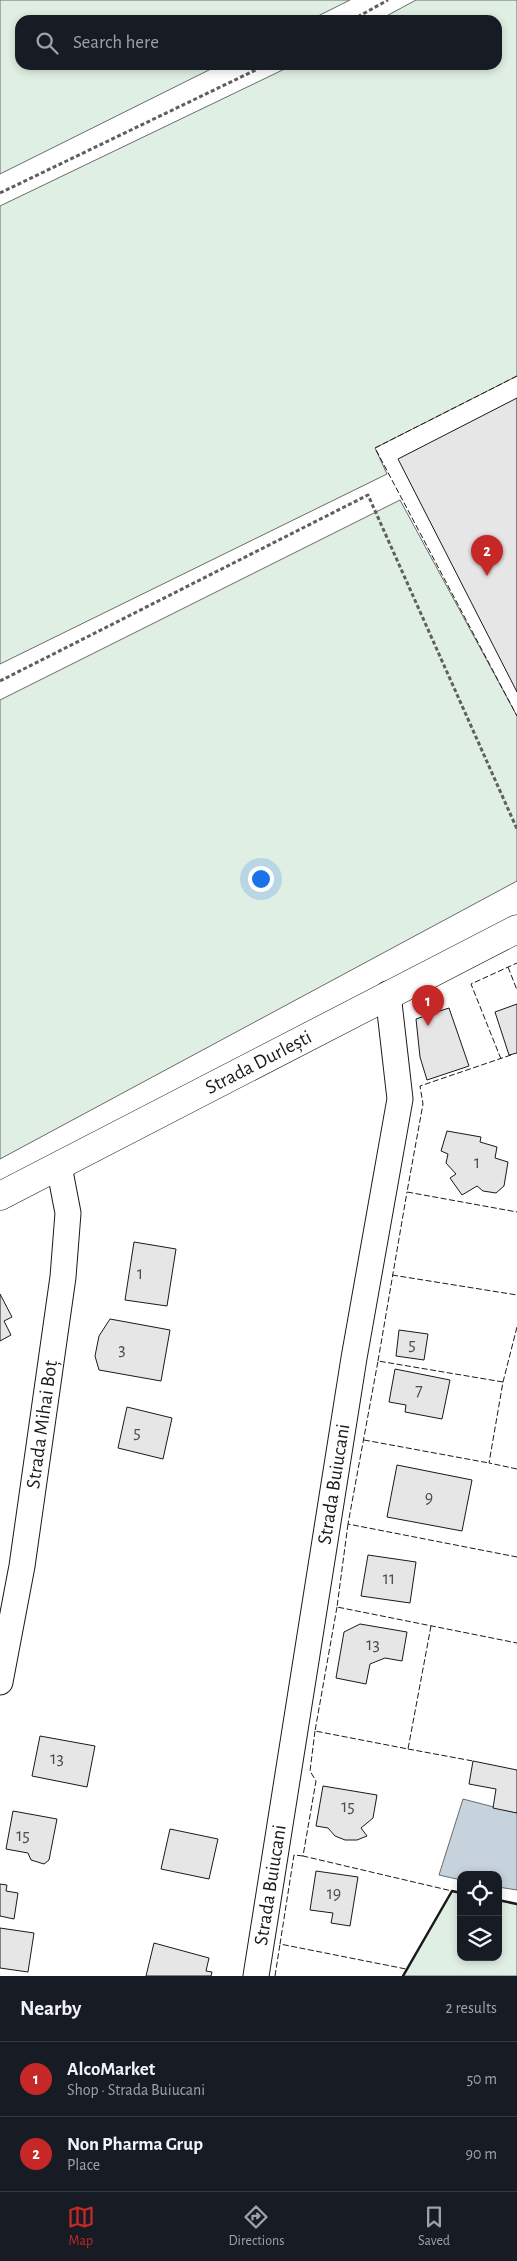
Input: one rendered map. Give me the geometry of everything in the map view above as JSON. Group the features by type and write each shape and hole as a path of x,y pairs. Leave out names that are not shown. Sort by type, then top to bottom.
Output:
{"street":[{"name":"Strada Durlești","path":"0,1196 517,929"},
{"name":"Strada Buiucani","path":"256,1976 354,1358 400,1099 388,994"},
{"name":"Strada Mihai Boț","path":"0,1682 22,1566 63,1277 68,1213 59,1166"},
{"path":"0,1576 22,1566"}],"path":[{"path":"361,15 388,0"},
{"path":"0,193 256,70"},
{"path":"0,681 368,495 517,829"}],"green space":[{"path":"0,0 350,0 320,15 15,15 15,70 209,70 0,174"},
{"path":"416,0 517,0 517,376 375,448 387,474 0,664 0,206 283,70 502,70 502,15 388,15"},
{"path":"400,500 517,716 517,881 0,1159 0,700"},
{"path":"452,1891 457,1892 457,1961 502,1961 502,1901 517,1904 517,1976 403,1976"}],"shaded area":[{"path":"463,1799 517,1813 517,1890 502,1888 502,1871 457,1871 457,1879 439,1875"}],"building":[{"path":"517,398 517,692 398,459"},
{"path":"517,1004 517,1053 509,1055 495,1012"},
{"path":"449,1008 469,1066 427,1080 420,1057 416,1019"},
{"path":"447,1131 481,1137 480,1142 497,1147 495,1158 508,1162 504,1186 496,1193 483,1191 477,1186 462,1195 450,1178 456,1174 446,1163 448,1154 441,1151"},
{"path":"134,1242 176,1249 167,1306 125,1300"},
{"path":"0,1294 12,1317 4,1321 11,1335 0,1341"},
{"path":"110,1319 170,1330 161,1381 99,1370 95,1356 99,1336"},
{"path":"399,1330 428,1334 424,1360 396,1356"},
{"path":"395,1369 450,1380 442,1419 405,1412 406,1405 389,1402"},
{"path":"127,1407 172,1418 163,1459 118,1448"},
{"path":"397,1465 472,1480 462,1531 387,1517"},
{"path":"368,1555 416,1562 410,1603 361,1596"},
{"path":"360,1624 407,1632 402,1661 385,1658 370,1664 366,1684 336,1678 344,1632"},
{"path":"40,1736 95,1746 87,1787 32,1776"},
{"path":"473,1761 517,1770 517,1813 493,1808 496,1789 469,1784"},
{"path":"323,1786 377,1795 373,1818 361,1828 367,1836 357,1840 345,1840 335,1836 328,1828 316,1826"},
{"path":"13,1811 57,1819 49,1860 44,1864 31,1860 28,1853 6,1849"},
{"path":"170,1829 218,1839 209,1879 161,1869"},
{"path":"316,1871 358,1877 350,1926 331,1923 333,1913 310,1910"},
{"path":"0,1884 7,1885 6,1891 18,1893 14,1919 0,1916"},
{"path":"0,1928 34,1933 28,1972 0,1968"},
{"path":"154,1943 209,1958 206,1971 212,1972 211,1976 146,1976"}],"fence":[{"path":"517,376 375,448 517,716"},
{"path":"501,1059 471,984 517,963"},
{"path":"508,967 517,990"},
{"path":"511,1055 420,1086 423,1104 407,1192 517,1212"},
{"path":"378,1361 407,1192"},
{"path":"392,1275 517,1295"},
{"path":"517,1327 503,1382 489,1463 517,1469"},
{"path":"503,1382 378,1361 348,1524 517,1557"},
{"path":"364,1440 489,1463"},
{"path":"348,1524 337,1607 517,1643"},
{"path":"337,1607 315,1731 408,1749 431,1626"},
{"path":"315,1731 310,1771 316,1781 303,1856 452,1891"},
{"path":"408,1749 473,1761"},
{"path":"303,1856 294,1855 280,1944 406,1969"},
{"path":"275,1976 280,1944"}],"wall":[{"path":"403,1976 452,1891 457,1892"},
{"path":"502,1901 517,1904"}],"place":[{"name":"Non Pharma Grup","path":"487,576"},
{"name":"AlcoMarket","path":"428,1026"}]}
